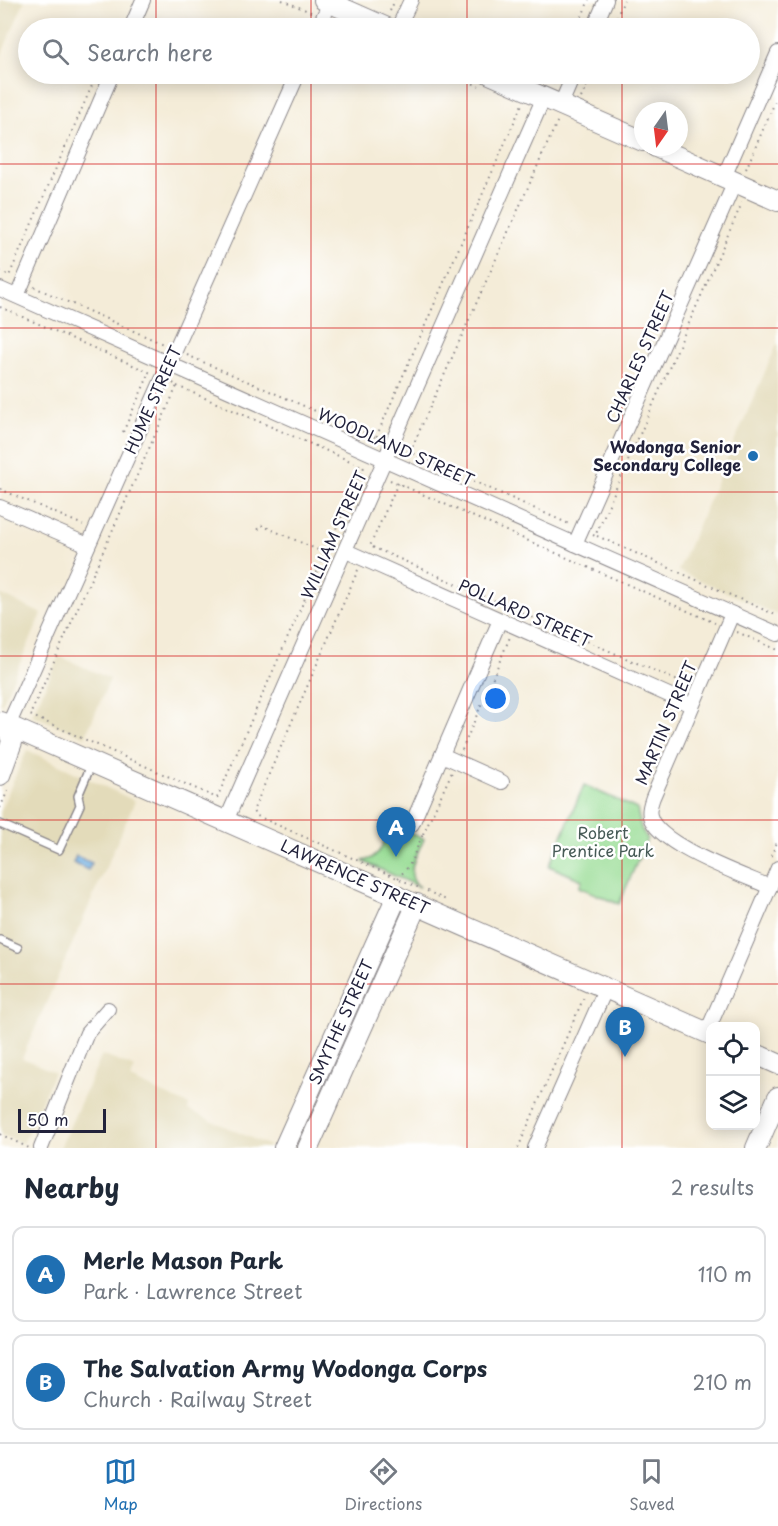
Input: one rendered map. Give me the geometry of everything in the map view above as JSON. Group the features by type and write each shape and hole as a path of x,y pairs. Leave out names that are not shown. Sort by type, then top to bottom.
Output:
{"main road":[{"path":"327,1 365,18"},
{"path":"513,84 634,137"},
{"path":"681,156 735,176 778,201"},
{"name":"LAWRENCE STREET","path":"3,726 226,821 398,887 417,904 606,988 706,1027"},
{"name":"HUME STREET","path":"1,769 12,742 3,726"},
{"name":"SMYTHE STREET","path":"284,1148 398,887"},
{"name":"SMYTHE STREET","path":"308,1148 417,904"},
{"path":"363,971 383,980"},
{"path":"760,1056 778,1064"},
{"path":"756,1148 773,1122 778,1097"}],"street":[{"path":"135,18 143,0"},
{"path":"403,18 411,0"},
{"path":"598,18 606,0"},
{"path":"321,18 327,1"},
{"name":"CHARLES STREET","path":"575,544 735,176 778,53"},
{"path":"17,296 108,84"},
{"name":"HUME STREET","path":"3,726 88,545 294,84"},
{"name":"WILLIAM STREET","path":"226,821 392,444 554,102 567,84"},
{"name":"WOODLAND STREET","path":"0,289 778,634"},
{"path":"0,507 88,545"},
{"name":"POLLARD STREET","path":"346,551 685,702"},
{"name":"MARTIN STREET","path":"732,614 685,702 650,806 650,815 655,826 672,840 765,885"},
{"path":"412,824 500,620"},
{"path":"442,755 502,782"},
{"path":"717,1022 765,885 778,868"},
{"path":"535,1148 606,988"},
{"path":"41,1148 87,1033 108,1009"}],"lane":[{"path":"0,824 60,850 80,805 78,796 92,763"},
{"path":"0,940 18,948"}],"path":[{"path":"380,8 389,12 394,0"},
{"path":"581,18 589,0"},
{"path":"616,18 624,0"},
{"path":"9,276 93,84"},
{"path":"410,453 554,102 556,84"},
{"path":"582,98 588,84"},
{"path":"735,176 778,94"},
{"path":"376,438 522,104"},
{"path":"595,536 742,202"},
{"path":"0,272 778,616"},
{"path":"0,306 778,651"},
{"path":"121,438 162,344"},
{"path":"177,386 30,716 217,798 364,467"},
{"path":"398,483 253,811 255,815 398,887 450,902"},
{"path":"0,489 83,525"},
{"path":"258,530 261,525 325,553"},
{"path":"370,546 687,686"},
{"path":"398,887 457,762 520,612"},
{"path":"685,702 687,686 692,676"},
{"path":"412,824 423,834"},
{"path":"765,885 778,840"},
{"path":"518,1148 584,996"},
{"path":"0,1134 29,1148"}],"shaded area":[{"path":"0,0 25,0 0,58"},
{"name":"Wodonga Senior Secondary College","path":"778,342 778,615 678,571"},
{"path":"0,594 42,614 2,703 0,702"},
{"path":"59,656 110,679 85,737 32,715"},
{"path":"27,750 135,801 22,1058 54,1072 23,1144 0,1134 0,811"},
{"path":"102,1055 135,1068 130,1079 189,1105 188,1110 269,1146 268,1148 60,1148"}],"green space":[{"name":"Robert Prentice Park","path":"584,785 637,809 641,828 647,839 619,904 579,887 582,880 549,866"},
{"path":"391,825 424,839 412,870 414,882 419,887 362,861 378,853"}],"water":[{"path":"76,856 92,863 88,870 73,863"}],"place":[{"name":"Wodonga Senior Secondary College","path":"753,456"},
{"name":"Merle Mason Park","path":"396,857"},
{"name":"The Salvation Army Wodonga Corps","path":"625,1057"}]}
